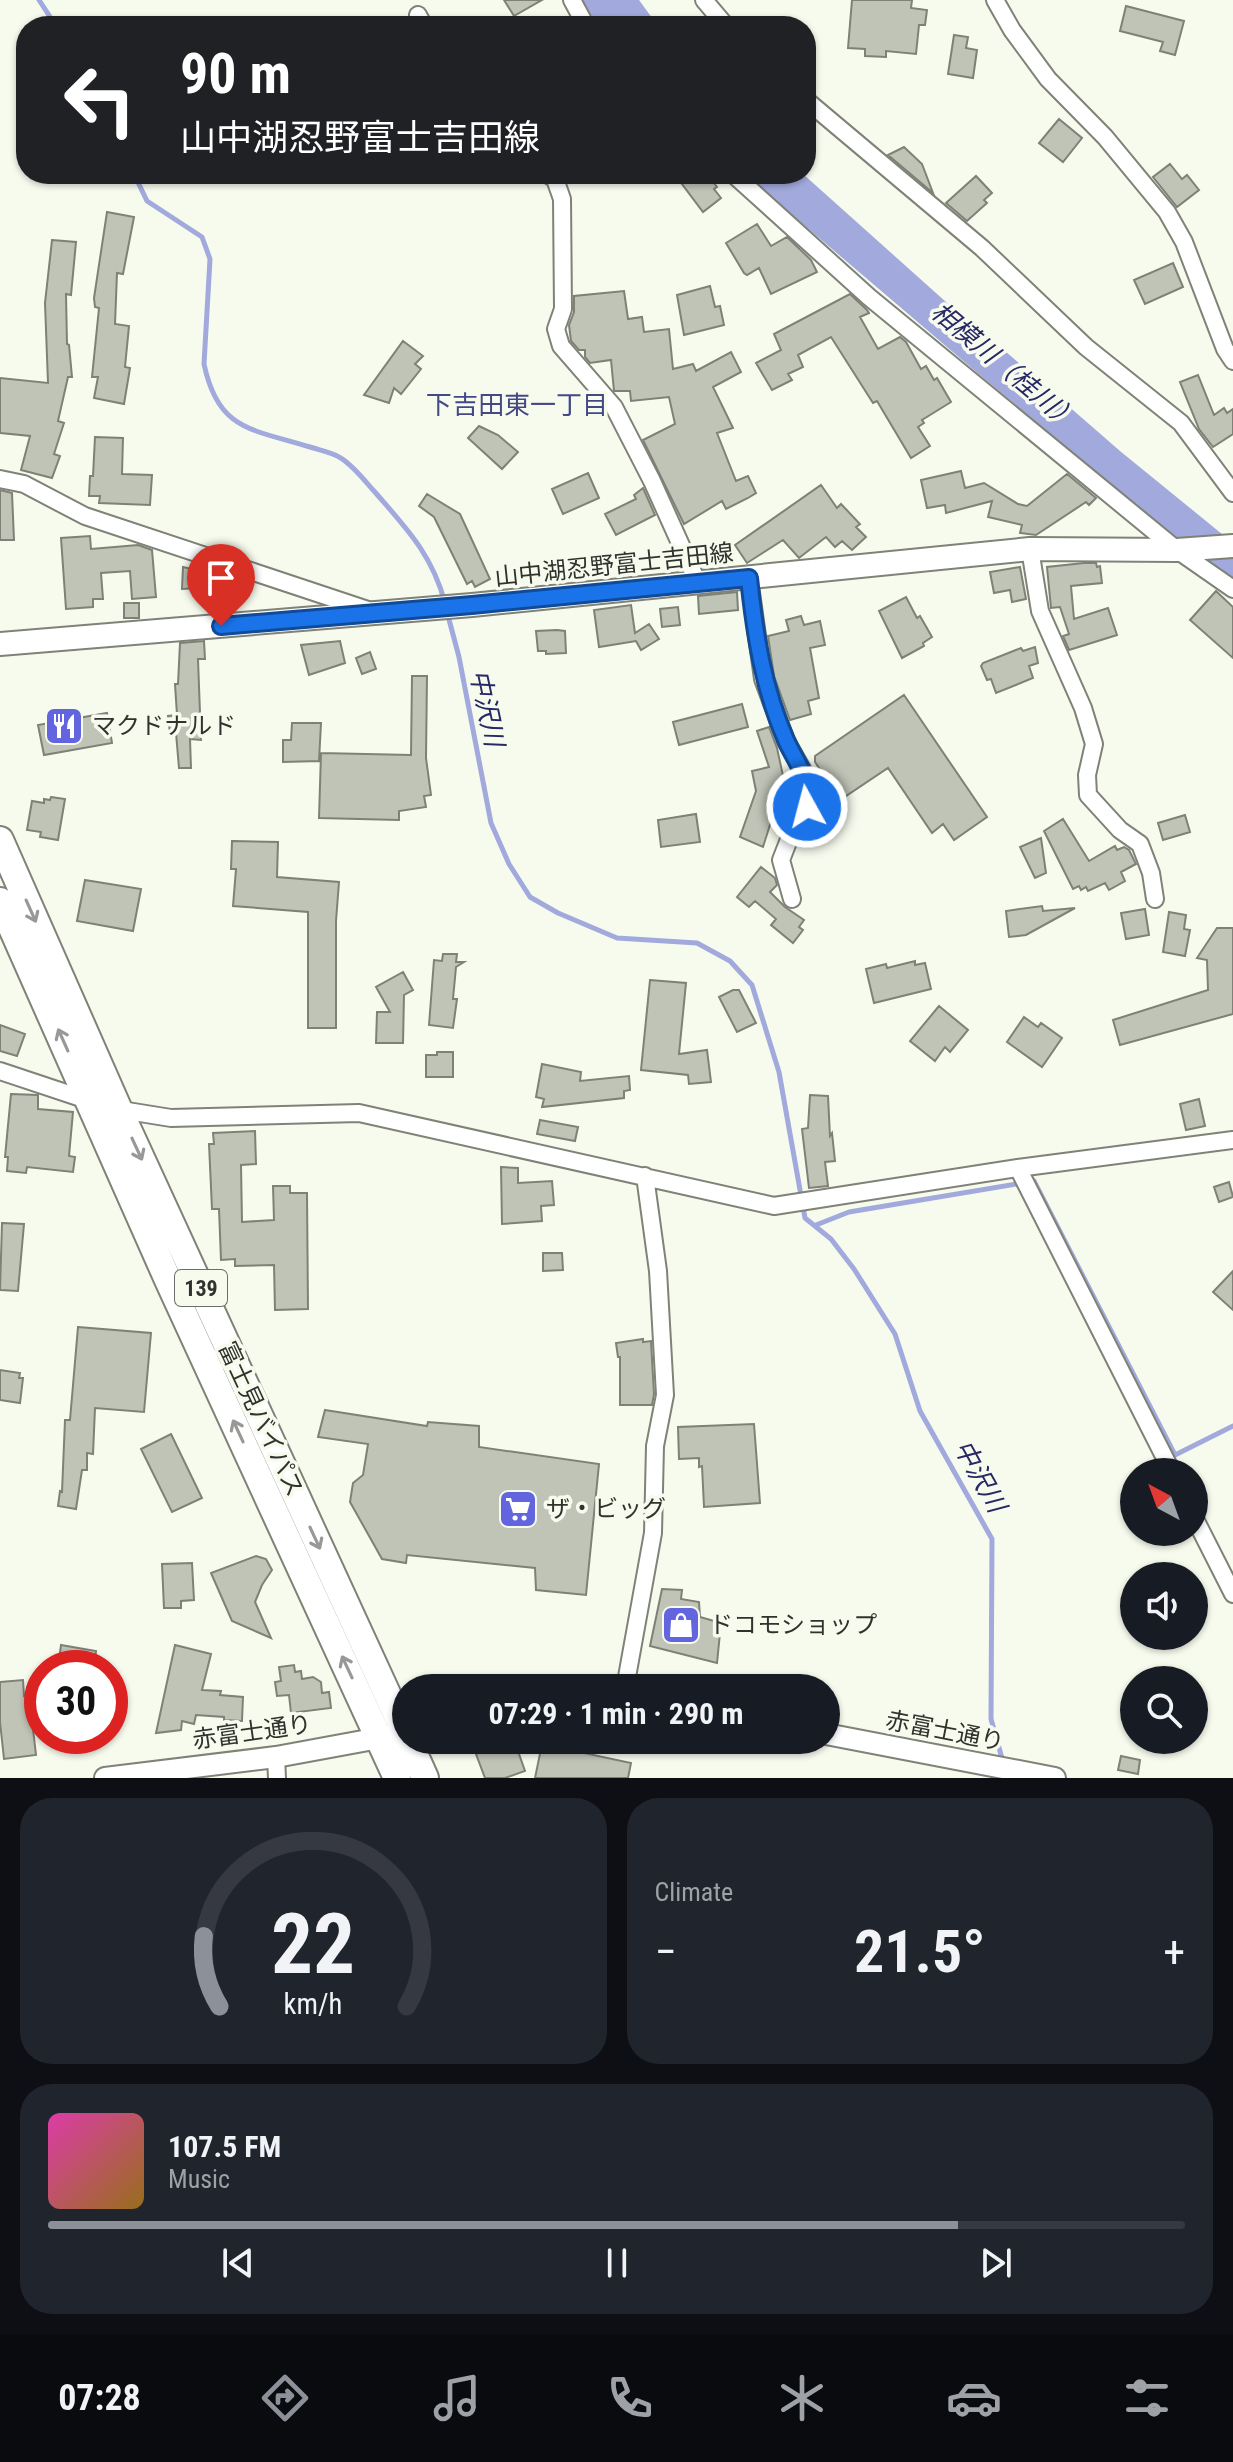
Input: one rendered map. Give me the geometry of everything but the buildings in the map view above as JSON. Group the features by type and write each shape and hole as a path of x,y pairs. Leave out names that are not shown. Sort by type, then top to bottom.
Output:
{"highway":[{"name":"富士見バイパス","path":"0,840 119,1110 392,1703"},
{"name":"富士見バイパス","path":"0,901 168,1280 397,1778"},
{"name":"富士見バイパス","path":"415,1754 425,1778"}],"main road":[{"name":"山中湖忍野富士吉田線","path":"0,644 472,605 1030,549 1233,546"}],"street":[{"path":"704,0 718,16"},
{"path":"995,0 1012,30 1048,79 1105,137 1167,212 1184,242 1225,349 1233,361"},
{"path":"816,108 982,248 1076,339 1181,423 1233,493"},
{"path":"557,184 562,199 563,309 556,329 561,346 614,407 652,481 698,583"},
{"path":"744,184 869,297 1233,589"},
{"path":"0,479 24,484 85,516 386,612"},
{"path":"1030,549 1040,611 1083,708 1094,744 1087,775 1088,795 1120,830 1140,844 1151,873 1155,899"},
{"path":"749,578 763,679 786,741 811,792 781,860 792,899"},
{"path":"0,1071 119,1110 171,1118 359,1113 774,1206 1018,1168 1233,1140"},
{"path":"1018,1168 1165,1458"},
{"path":"628,1674 653,1533 655,1446 665,1395 658,1271 645,1176"},
{"path":"1208,1545 1233,1594"},
{"name":"赤富士通り","path":"105,1778 276,1768 379,1738 392,1737"},
{"name":"赤富士通り","path":"840,1737 1055,1778"}],"water":[{"path":"581,0 639,0 651,16 592,16"},
{"name":"相模川（桂川）","path":"756,184 814,184 994,349 1005,351 1120,451 1233,543 1233,581 1170,533"}],"waterway":[{"name":"中沢川","path":"39,0 49,16"},
{"name":"中沢川","path":"139,184 147,201 202,237 210,259 204,364 218,403 240,424 332,454 349,464 417,542 433,570 445,603"},
{"name":"中沢川","path":"447,612 459,657 491,823 509,864 530,897 558,913 617,938 697,943 730,961 752,985 779,1072 805,1218 831,1239 895,1334 920,1411 992,1539 991,1719 1003,1762"},
{"name":"中沢川","path":"816,1225 849,1212 1034,1181 1175,1455 1233,1426"}],"place":[{"name":"マクドナルド","path":"64,726"},
{"name":"ザ・ビッグ","path":"518,1509"},
{"name":"ドコモショップ","path":"681,1625"}],"district":[{"name":"下吉田東一丁目","path":"517,405"}],"route":[{"path":"221,626 749,578 763,679 786,741 811,792 807,807"}]}
